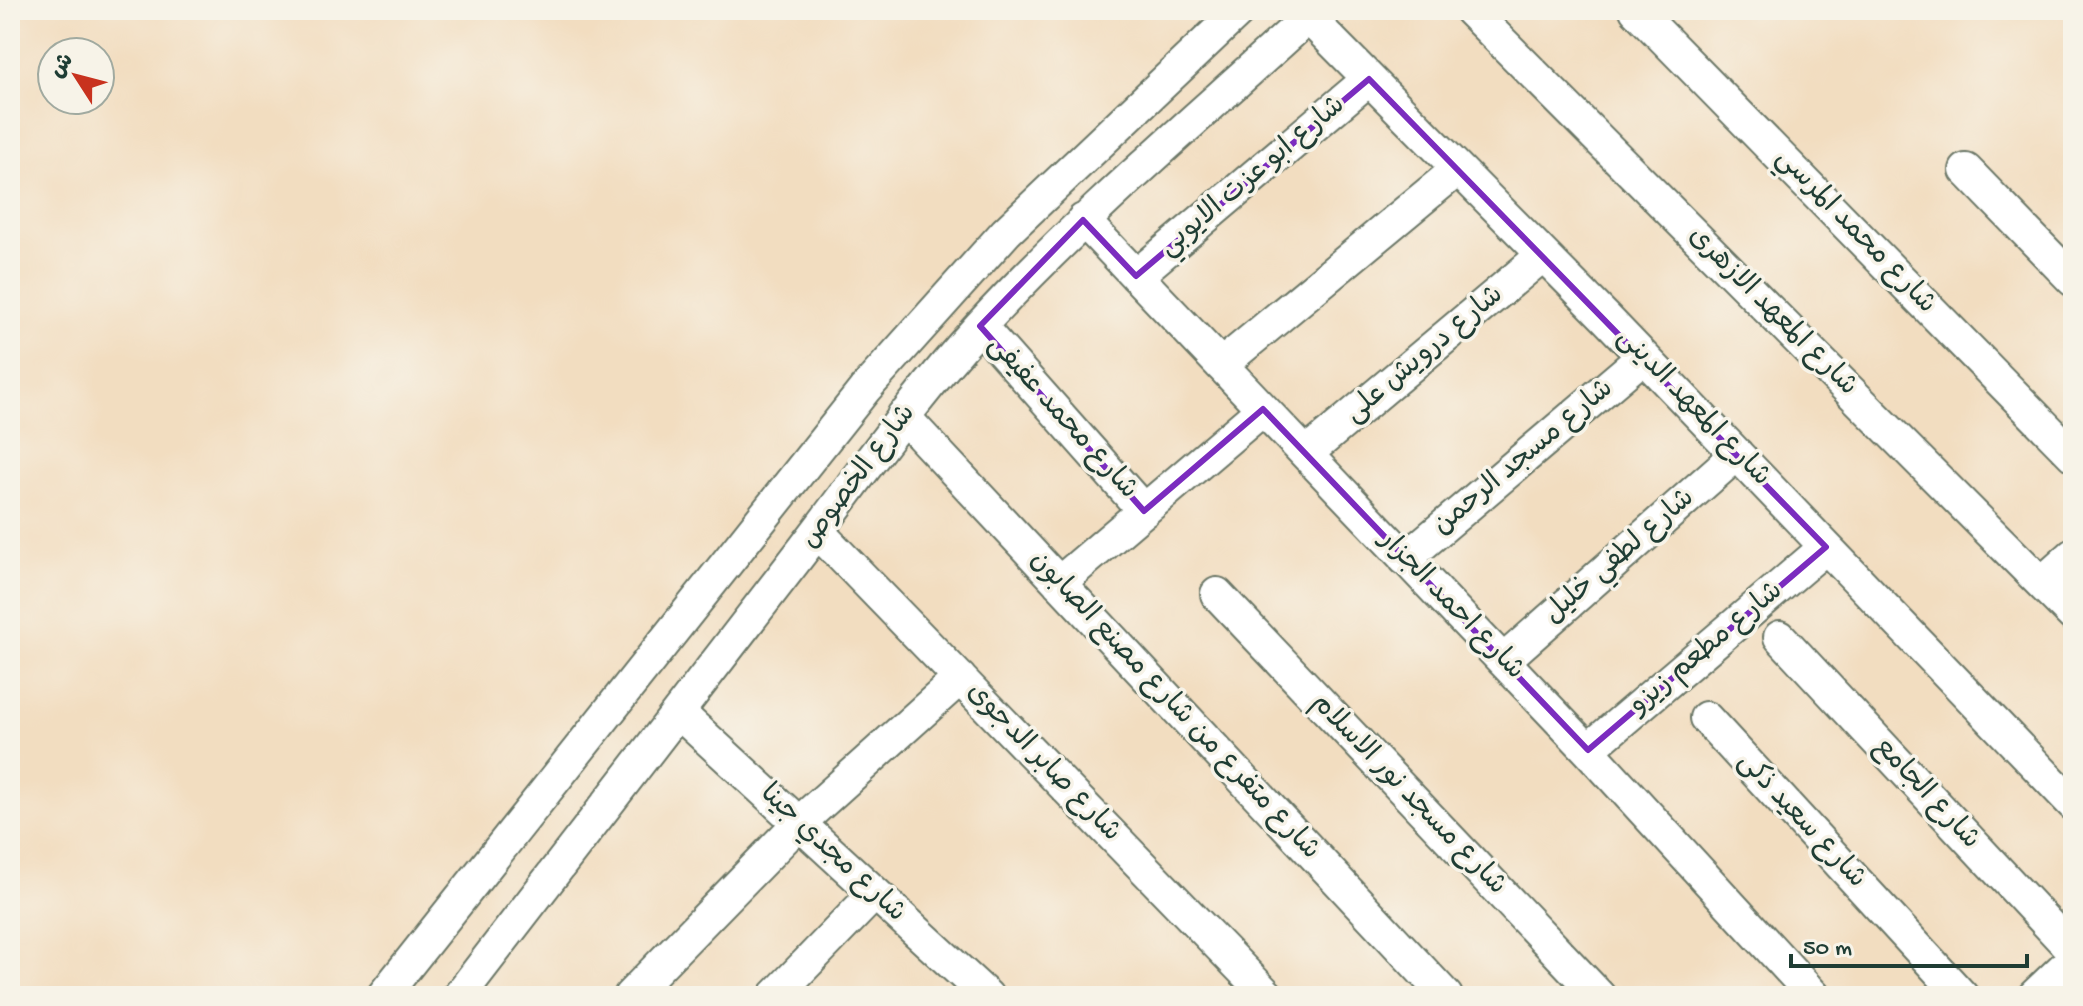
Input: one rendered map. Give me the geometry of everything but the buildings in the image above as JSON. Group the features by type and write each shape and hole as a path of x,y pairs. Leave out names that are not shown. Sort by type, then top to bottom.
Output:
{"street":[{"name":"شارع الخصوص","path":"383,996 838,421 911,335 1006,232 1240,10"},
{"name":"شارع المعهد الازهرى","path":"1470,10 2073,615"},
{"name":"شارع محمد المرسي","path":"1636,10 2073,455"},
{"name":"شارع الخصوص","path":"459,996 818,532 903,416 980,326 1083,220 1312,14"},
{"name":"شارع المعهد الدينى","path":"1312,14 1369,79 1643,357 2073,804"},
{"name":"شارع ابو عزت الايوبي","path":"1136,276 1369,79"},
{"path":"1221,365 1458,169"},
{"path":"1966,170 2073,280"},
{"name":"شارع احمد الجزار","path":"1083,220 1588,750 1814,996"},
{"name":"شارع درويش على","path":"1306,454 1543,255"},
{"name":"شارع محمد عفيفى","path":"980,326 1144,511"},
{"name":"شارع مسجد الرحمن","path":"1405,559 1643,357"},
{"path":"1059,583 1263,409"},
{"name":"شارع متفرع من شارع مصنع الصابون","path":"903,416 1446,996"},
{"name":"شارع لطفي خليل","path":"1503,661 1737,454"},
{"name":"شارع صابر الدجوى","path":"818,532 1268,996"},
{"name":"شارع مطعم زيزو","path":"1588,750 1826,547"},
{"path":"2043,582 2073,555"},
{"name":"شارع مسجد نور الاسلام","path":"1217,594 1599,996"},
{"name":"شارع الجامع","path":"1780,637 2073,951"},
{"path":"630,996 799,823 960,678"},
{"name":"شارع مجدي جينا","path":"678,712 987,996"},
{"name":"شارع سعيد ذكى","path":"1706,718 1962,996"},
{"path":"775,996 875,893"},
{"path":"2034,996 2073,959"}],"highlighted area":[{"path":"1369,79 1826,547 1588,750 1263,409 1144,511 980,326 1083,220 1136,276"}]}
